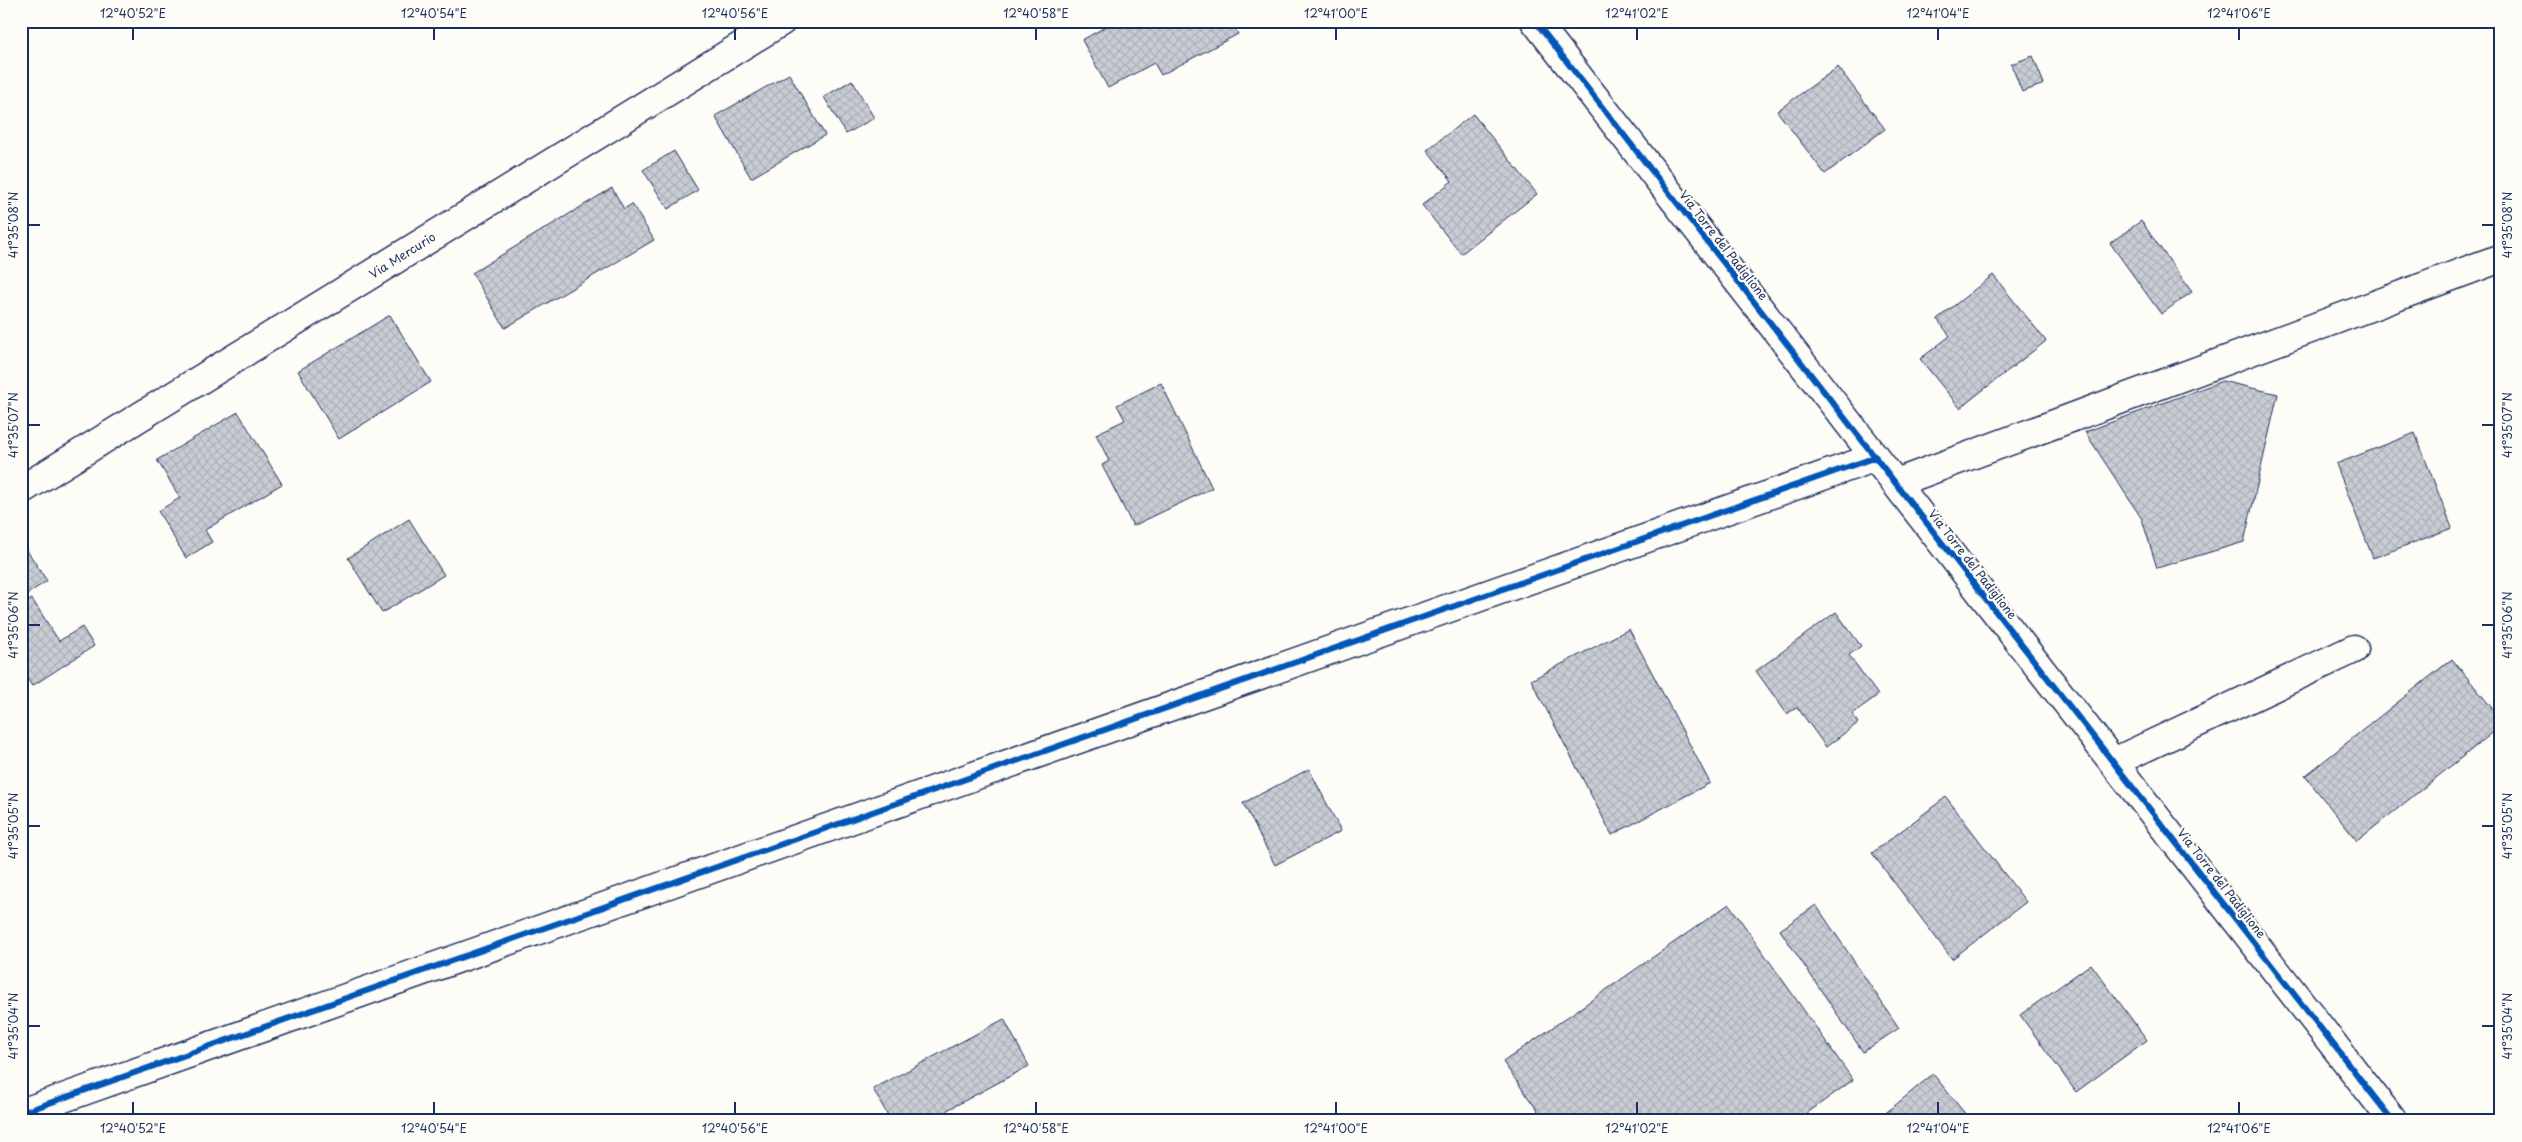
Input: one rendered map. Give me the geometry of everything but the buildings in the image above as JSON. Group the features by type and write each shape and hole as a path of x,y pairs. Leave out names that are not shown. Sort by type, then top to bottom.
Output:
{"street":[{"name":"Via Mercurio","path":"21,490 782,21"},
{"name":"Via Torre del Padiglione","path":"1535,21 2114,762 2389,1119"},
{"path":"1896,483 2501,258"},
{"path":"21,1113 1876,457"},
{"path":"2114,762 2354,649"}],"cycle path":[{"path":"1535,21 2393,1121"},
{"path":"21,1113 1876,457"}]}
